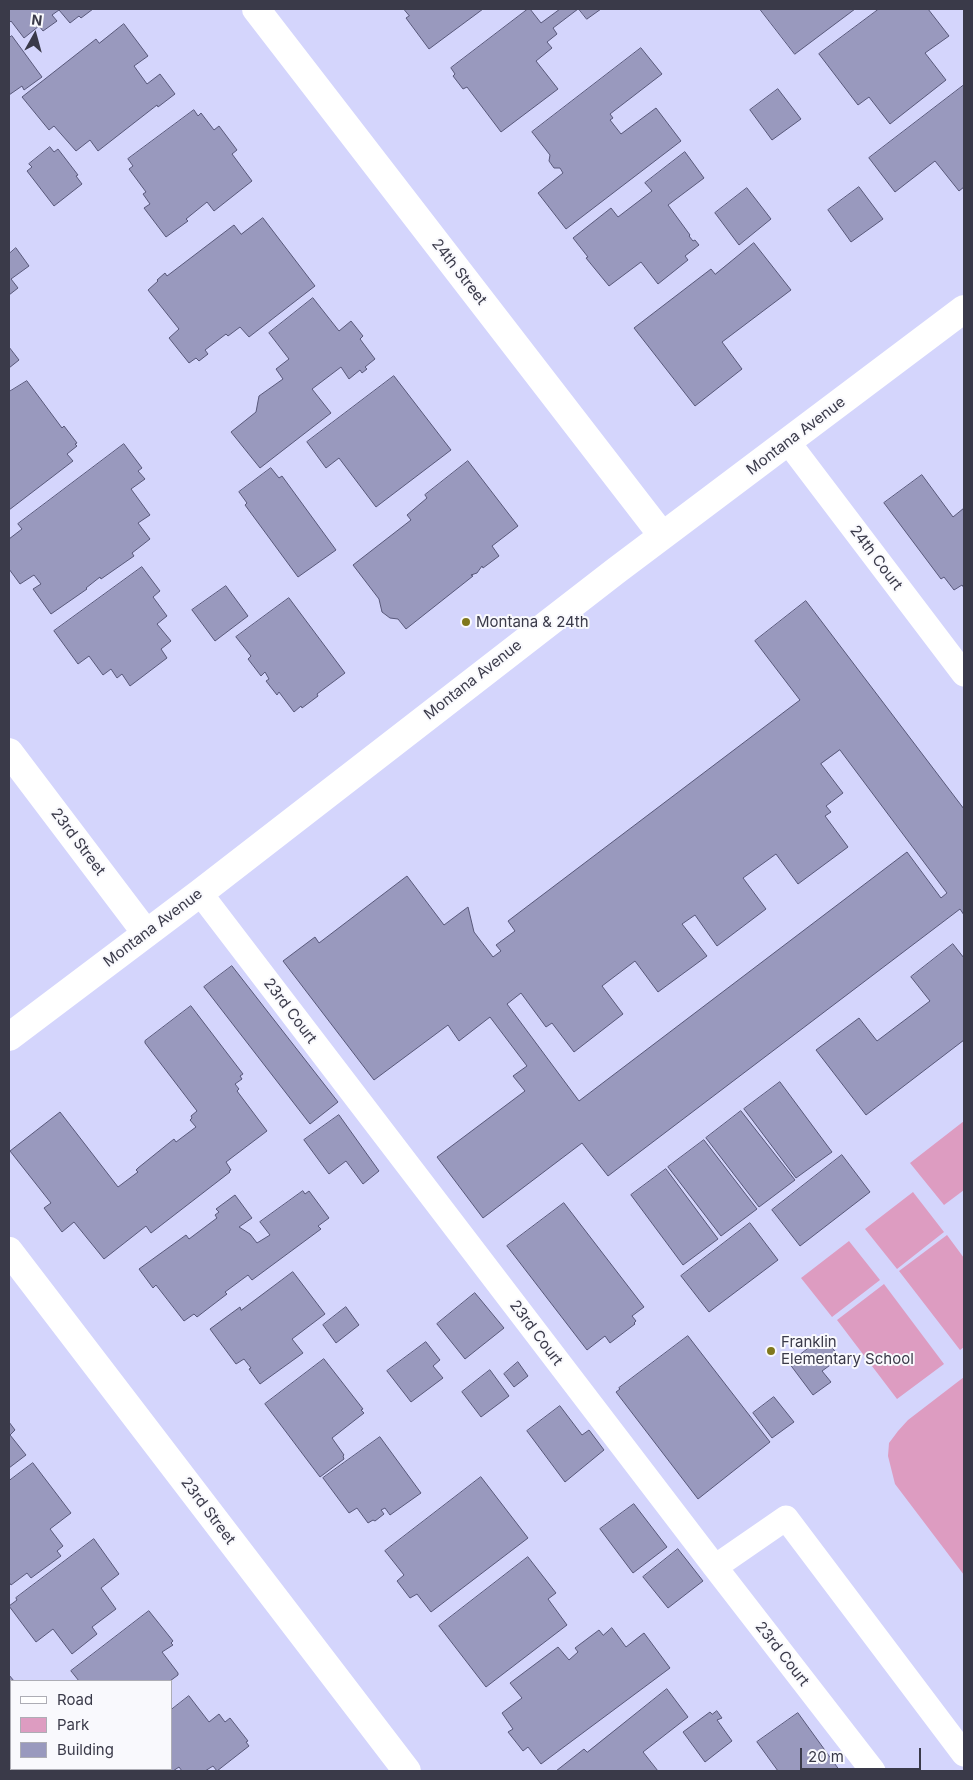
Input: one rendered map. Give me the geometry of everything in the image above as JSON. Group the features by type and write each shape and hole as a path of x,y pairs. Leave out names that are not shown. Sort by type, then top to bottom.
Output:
{"street":[{"name":"24th Street","path":"256,9 662,536"},
{"name":"Montana Avenue","path":"9,1037 200,892 499,660 964,309"},
{"name":"23rd Street","path":"9,752 146,933"},
{"name":"23rd Street","path":"9,1251 407,1771"}],"lane":[{"name":"24th Court","path":"788,442 964,674"},
{"name":"23rd Court","path":"200,892 873,1771"},
{"path":"715,1567 786,1518 964,1754"}],"green space":[{"path":"964,1121 964,1190 944,1205 910,1163"},
{"path":"913,1192 944,1232 897,1269 865,1229"},
{"path":"947,1235 964,1258 964,1347 960,1350 899,1271"},
{"path":"849,1241 880,1280 832,1317 801,1278"},
{"path":"884,1284 944,1364 897,1399 837,1320"},
{"path":"964,1377 964,1575 895,1484 888,1456 889,1443 908,1420"}],"building":[{"path":"9,9 93,9 70,23 59,10 52,15 57,21 43,31 39,26 24,38 11,21 9,23"},
{"path":"404,9 483,9 429,49 406,18 409,16"},
{"path":"528,9 541,23 560,9 578,9 553,28 557,34 547,42 552,48 536,61 558,89 501,132 467,87 463,89 453,76 455,74 451,68"},
{"path":"579,9 601,9 587,19"},
{"path":"760,9 855,9 795,54"},
{"path":"879,9 928,9 949,36 925,53 946,80 890,124 869,97 858,105 819,54"},
{"path":"124,24 148,56 134,66 147,84 160,74 175,94 158,107 157,105 98,151 90,140 76,151 54,126 49,130 22,97 96,39 99,43"},
{"path":"12,36 42,77 24,90 22,86 9,95 9,38"},
{"path":"641,48 662,74 610,114 613,118 610,120 621,134 656,108 681,141 566,229 538,193 563,173 560,168 554,168 549,161 550,155 532,132"},
{"path":"964,85 964,187 959,191 935,161 895,192 869,158"},
{"path":"778,89 801,119 772,140 750,110"},
{"path":"194,110 198,116 201,113 214,130 219,126 237,150 232,154 252,181 214,211 207,202 186,219 188,221 166,237 144,208 150,204 143,194 146,192 129,169 133,166 128,159"},
{"path":"50,147 54,152 58,149 78,175 76,176 82,184 54,206 27,171 32,167 29,164"},
{"path":"685,152 704,178 668,205 689,236 699,245 685,256 688,260 658,284 641,262 609,286 586,258 588,257 573,238 611,208 618,217 652,191 645,183"},
{"path":"859,187 883,219 851,242 828,210"},
{"path":"747,188 771,219 739,245 715,213"},
{"path":"263,218 315,286 249,337 240,327 228,336 226,334 205,350 208,354 199,361 196,358 189,363 169,338 179,329 148,290 165,273 167,276 234,225 241,234"},
{"path":"754,243 791,290 722,342 742,369 695,406 634,328 711,269 715,274"},
{"path":"16,248 29,266 11,279 18,288 9,295 9,254"},
{"path":"313,298 339,331 351,321 363,336 360,339 375,359 365,367 367,369 362,373 360,370 349,379 341,367 312,389 331,413 260,468 231,432 256,412 259,396 283,379 276,369 289,359 269,333"},
{"path":"9,347 19,360 9,368"},
{"path":"394,376 451,450 376,507 339,458 326,468 307,442"},
{"path":"27,381 62,428 64,426 77,443 75,444 77,446 67,454 73,461 9,510 9,392"},
{"path":"124,444 142,468 138,471 145,479 131,489 150,515 138,523 150,539 132,553 134,556 101,579 100,577 87,589 51,614 33,589 41,584 34,575 20,584 9,569 9,539 22,529 18,524"},
{"path":"468,461 518,526 492,546 499,556 483,568 482,566 477,573 471,575 473,576 406,629 398,619 390,618 382,612 379,599 353,565 411,520 407,515 427,498 425,495"},
{"path":"271,468 279,478 282,476 336,550 298,577 245,505 247,503 239,492"},
{"path":"922,475 953,517 964,508 964,588 962,585 954,590 944,577 941,579 884,503"},
{"path":"142,567 160,591 153,597 167,616 157,624 171,641 161,649 167,658 130,686 122,674 117,678 111,669 103,675 89,656 78,664 54,631"},
{"path":"226,586 248,616 215,641 192,610"},
{"path":"289,598 345,673 317,694 318,696 294,712 279,692 277,695 266,681 269,679 265,672 261,676 248,659 251,656 236,637"},
{"path":"806,601 964,809 964,915 960,909 608,1176 582,1143 483,1218 437,1157 525,1091 513,1076 527,1066 490,1017 459,1041 448,1025 374,1080 283,961 315,937 319,943 407,876 444,925 468,907 474,932 493,957 501,951 496,945 515,931 508,921 800,700 755,641","holes":["840,750 947,893 941,898 907,852 579,1101 507,1004 521,993 546,1027 552,1023 574,1052 623,1014 602,986 635,961 658,992 707,956 682,924 695,915 717,946 766,909 743,878 776,854 798,884 848,847 825,816 831,812 826,806 843,793 821,764"]},
{"path":"953,944 964,958 964,1040 866,1115 816,1050 859,1018 877,1041 930,1001 911,977"},
{"path":"232,966 338,1102 310,1124 204,987"},
{"path":"191,1006 243,1074 240,1076 242,1079 235,1084 239,1089 237,1091 267,1131 226,1162 231,1170 230,1172 151,1233 146,1226 104,1259 74,1222 62,1232 44,1208 51,1203 10,1151 60,1112 118,1187 138,1172 136,1170 138,1168 174,1139 176,1142 196,1127 190,1120 191,1116 197,1111 145,1043 145,1041"},
{"path":"780,1082 832,1152 796,1178 744,1109"},
{"path":"741,1111 795,1180 759,1207 706,1138"},
{"path":"339,1115 379,1171 363,1184 346,1161 329,1174 304,1140"},
{"path":"704,1140 757,1209 721,1236 668,1167"},
{"path":"842,1155 870,1192 800,1246 772,1210"},
{"path":"666,1169 718,1239 683,1265 631,1195"},
{"path":"303,1191 305,1194 309,1191 329,1218 318,1226 321,1229 252,1280 248,1275 197,1317 194,1314 184,1321 156,1285 153,1288 139,1269 186,1235 189,1239 217,1218 215,1215 219,1212 216,1209 235,1195 252,1218 239,1227 250,1234 257,1243 270,1235 260,1222"},
{"path":"564,1203 644,1307 632,1316 636,1321 635,1324 610,1343 605,1336 587,1350 507,1246"},
{"path":"750,1223 778,1260 709,1312 681,1276"},
{"path":"293,1272 325,1314 292,1339 303,1353 260,1384 244,1359 236,1364 210,1329 240,1307 241,1310"},
{"path":"475,1293 504,1328 465,1359 437,1324"},
{"path":"346,1307 359,1325 336,1343 323,1325"},
{"path":"688,1336 770,1442 698,1499 616,1392"},
{"path":"824,1337 840,1358 822,1371 831,1382 813,1395 789,1363"},
{"path":"426,1342 440,1360 433,1366 443,1378 411,1402 387,1371"},
{"path":"324,1359 363,1409 361,1410 364,1413 332,1438 344,1455 344,1459 320,1477 265,1404"},
{"path":"518,1362 528,1376 514,1387 504,1374"},
{"path":"490,1370 509,1396 481,1417 462,1392"},
{"path":"774,1397 794,1422 772,1438 753,1413"},
{"path":"560,1406 582,1435 589,1430 604,1450 565,1482 527,1431"},
{"path":"9,1422 15,1430 10,1435 26,1455 9,1468"},
{"path":"380,1437 421,1493 390,1515 385,1508 381,1510 384,1514 375,1521 373,1520 368,1523 357,1508 349,1513 323,1478"},
{"path":"33,1463 71,1513 50,1529 63,1546 57,1551 61,1556 31,1578 27,1573 11,1585 9,1582 9,1481"},
{"path":"481,1477 528,1538 431,1612 417,1594 410,1598 397,1581 404,1575 385,1551"},
{"path":"634,1504 667,1547 633,1573 600,1529"},
{"path":"94,1539 119,1574 101,1588 116,1609 92,1627 97,1634 72,1654 53,1629 36,1642 9,1606 17,1600 16,1598"},
{"path":"678,1549 703,1581 668,1608 643,1577"},
{"path":"528,1557 556,1593 548,1599 567,1625 486,1687 439,1626"},
{"path":"149,1611 173,1641 171,1643 173,1645 162,1652 178,1675 171,1680 78,1680 71,1671"},
{"path":"612,1628 626,1647 644,1633 670,1668 541,1764 528,1747 523,1751 508,1732 513,1729 502,1713 522,1698 510,1683 558,1647 569,1660 578,1652 575,1648 599,1630 603,1635"},
{"path":"9,1675 13,1680 10,1680 9,1712"},
{"path":"667,1689 688,1717 643,1752 658,1771 556,1771 584,1749 587,1752"},
{"path":"189,1696 209,1722 219,1714 225,1722 230,1718 248,1741 246,1742 249,1746 217,1771 213,1766 205,1771 182,1771 179,1767 173,1771 142,1771 172,1770 172,1709"},
{"path":"717,1711 722,1718 717,1720 732,1741 705,1762 683,1732 710,1712 712,1714"},
{"path":"798,1713 840,1771 778,1771 757,1742"},
{"path":"9,1747 10,1770 68,1771 9,1771"}],"place":[{"name":"Montana & 24th","path":"466,622"},
{"name":"Franklin Elementary School","path":"771,1351"}]}
